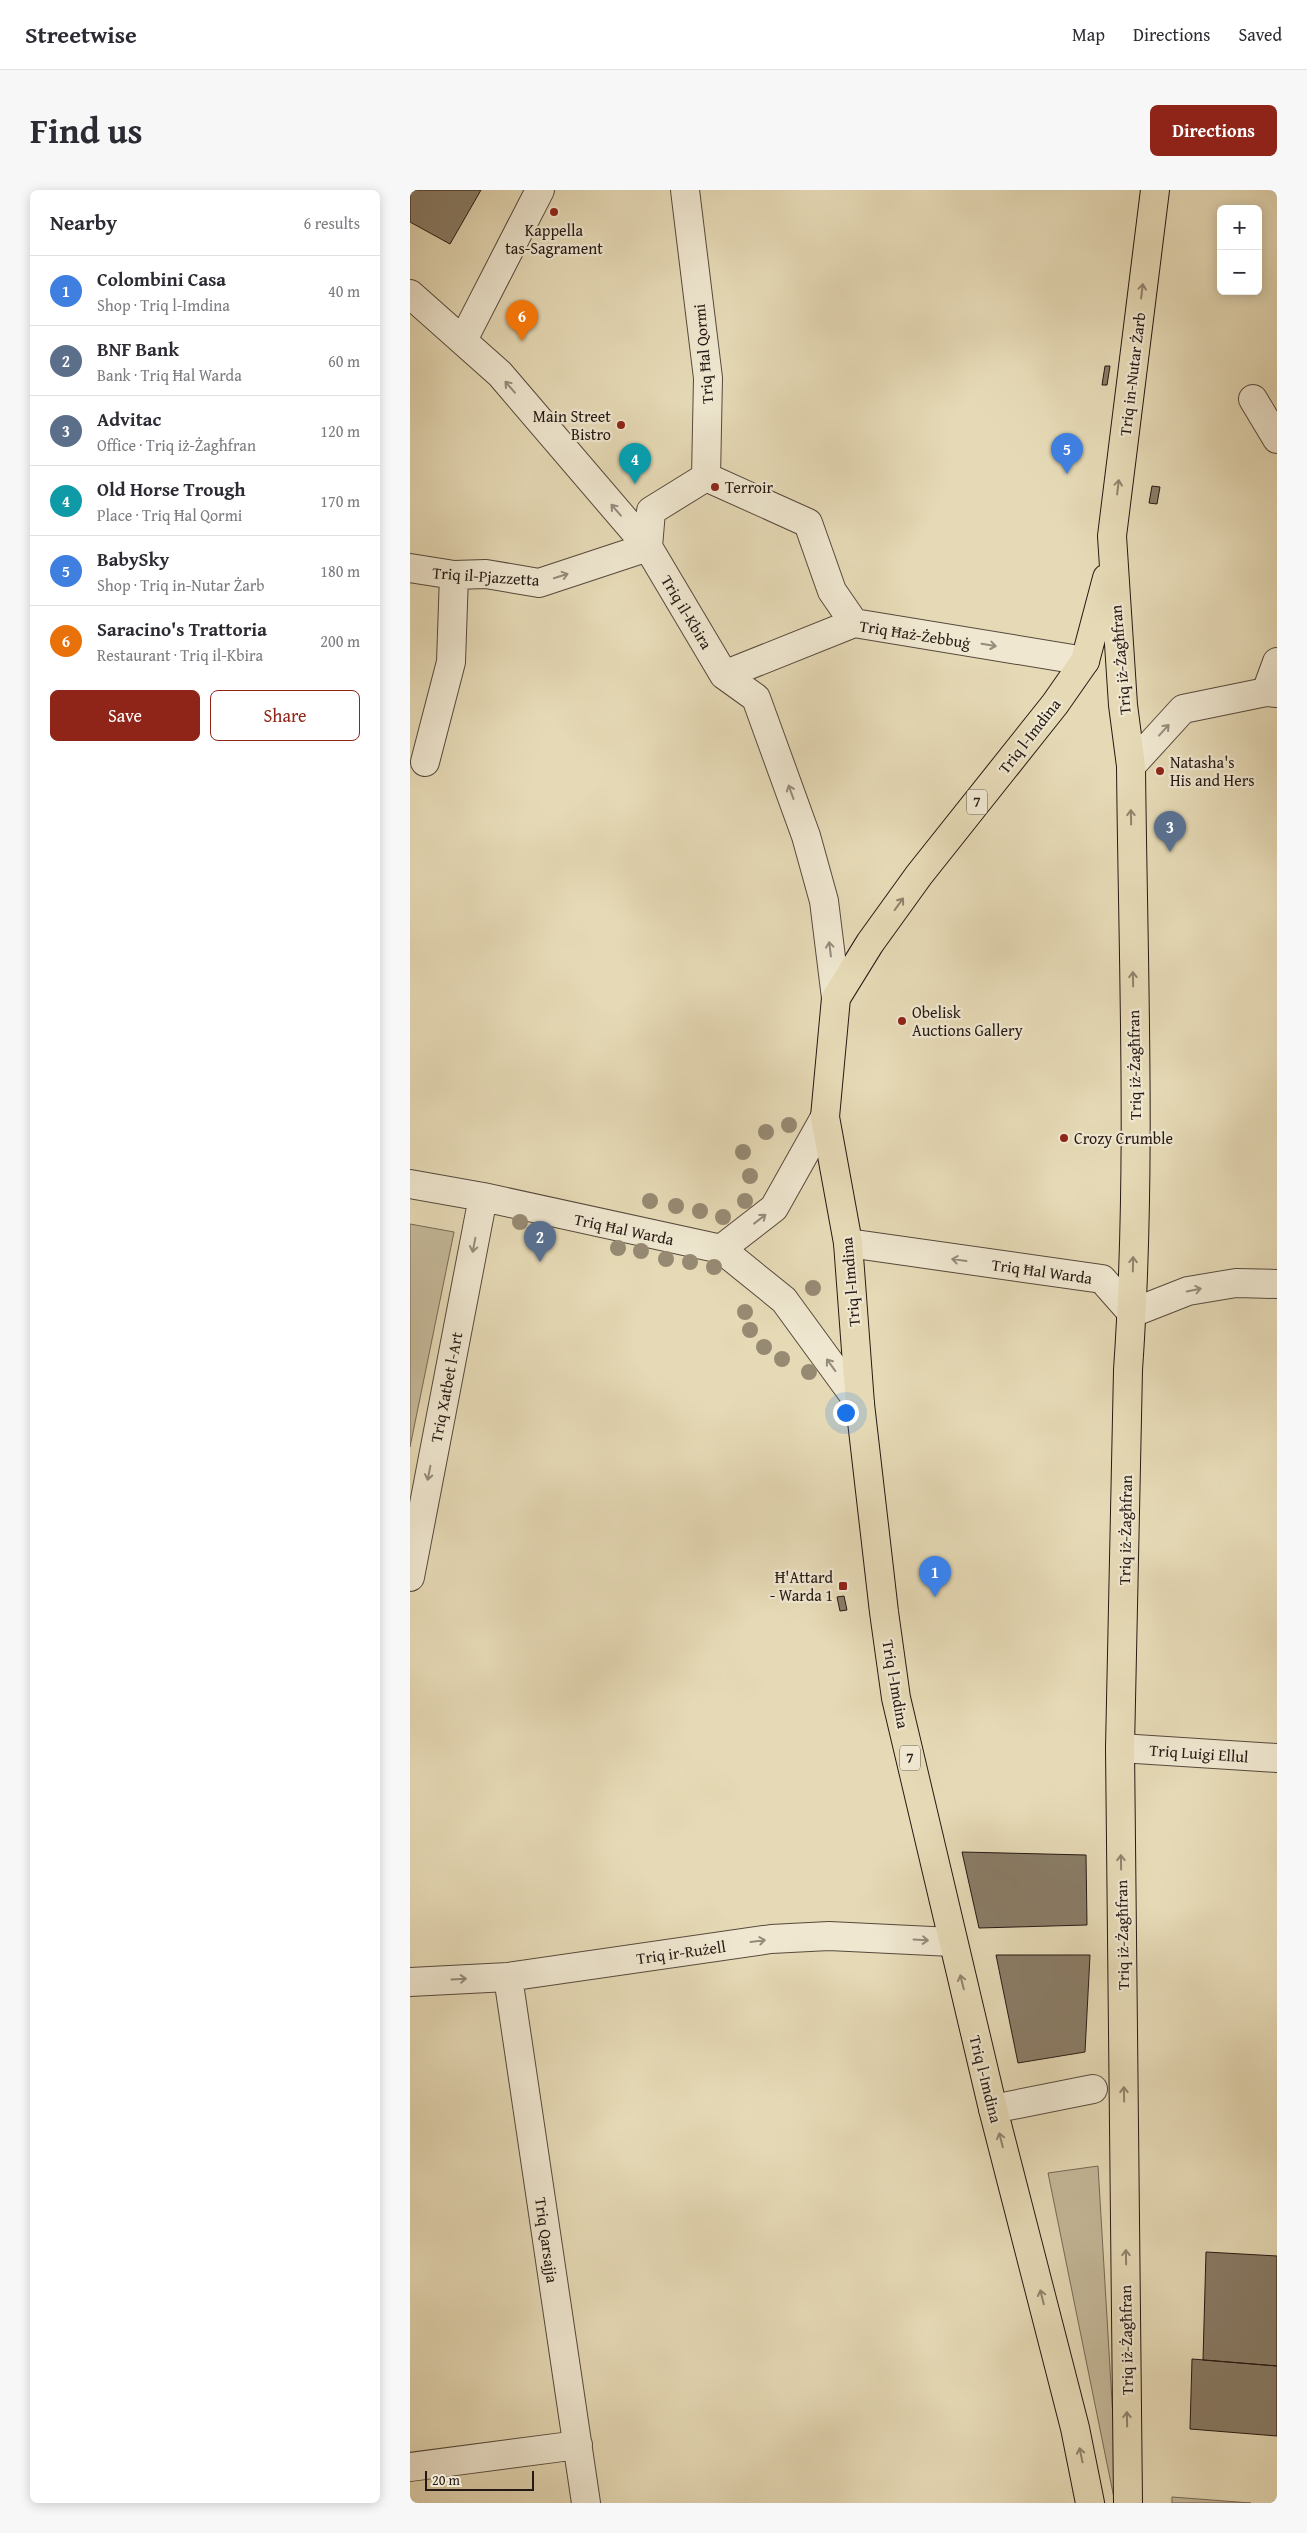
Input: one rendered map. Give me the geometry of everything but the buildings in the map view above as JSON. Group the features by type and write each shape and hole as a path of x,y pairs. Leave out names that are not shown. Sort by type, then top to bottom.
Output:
{"highway":[{"name":"Triq in-Nutar Żarb","path":"1112,546 1155,190"},
{"name":"Triq l-Imdina","path":"1090,2503 1076,2428 993,2109 952,1942 896,1698 860,1404 848,1243 824,1117 836,998 870,943 919,876 1055,704 1085,661 1112,546"},
{"name":"Triq iż-Żagħfran","path":"1112,546 1123,705 1131,766 1135,1175 1132,1313 1128,1370 1120,1748 1128,2503"}],"street":[{"path":"463,340 540,190"},
{"name":"Triq Ħal Qormi","path":"685,190 708,378 706,477"},
{"name":"Triq il-Kbira","path":"410,294 500,374 648,547 724,675 756,698 790,791 824,901 836,998"},
{"path":"1253,399 1277,439"},
{"path":"648,547 651,511 706,477 808,523 832,590 854,624"},
{"name":"Triq il-Pjazzetta","path":"410,568 454,576 486,574 539,583 648,547"},
{"path":"425,762 452,662 454,576"},
{"name":"Triq Ħaż-Żebbuġ","path":"724,675 854,624 1085,661"},
{"path":"1131,766 1183,709 1272,693 1277,662"},
{"path":"721,1249 774,1208 824,1117"},
{"name":"Triq Ħal Warda","path":"410,1184 483,1197 721,1249 784,1300 860,1404"},
{"name":"Triq Xatbet l-Art","path":"410,1577 483,1197"},
{"name":"Triq Ħal Warda","path":"848,1243 1102,1279 1132,1313"},
{"path":"1132,1313 1188,1291 1236,1282 1277,1284"},
{"name":"Triq Luigi Ellul","path":"1120,1748 1277,1758"},
{"name":"Triq ir-Rużell","path":"410,1982 508,1977 771,1939 828,1936 952,1942"},
{"name":"Triq Qarsajja","path":"508,1977 586,2503"},
{"path":"993,2109 1093,2089"},
{"path":"410,2467 578,2445"}],"shaded area":[{"path":"410,1224 454,1232 410,1447"},
{"path":"1098,2166 1118,2503 1115,2503 1048,2173"},
{"path":"1172,2497 1251,2503 1172,2503"}],"place":[{"name":"Kappella tas-Sagrament","path":"554,212"},
{"name":"Saracino's Trattoria","path":"522,341"},
{"name":"Main Street Bistro","path":"621,425"},
{"name":"BabySky","path":"1067,474"},
{"name":"Old Horse Trough","path":"635,484"},
{"name":"Terroir","path":"715,487"},
{"name":"Natasha's His and Hers","path":"1160,771"},
{"name":"Advitac","path":"1170,852"},
{"name":"Obelisk Auctions Gallery","path":"902,1021"},
{"name":"Crozy Crumble","path":"1064,1138"},
{"name":"BNF Bank","path":"540,1262"},
{"name":"Ħ'Attard - Warda 1","path":"843,1586"},
{"name":"Colombini Casa","path":"935,1597"}]}
